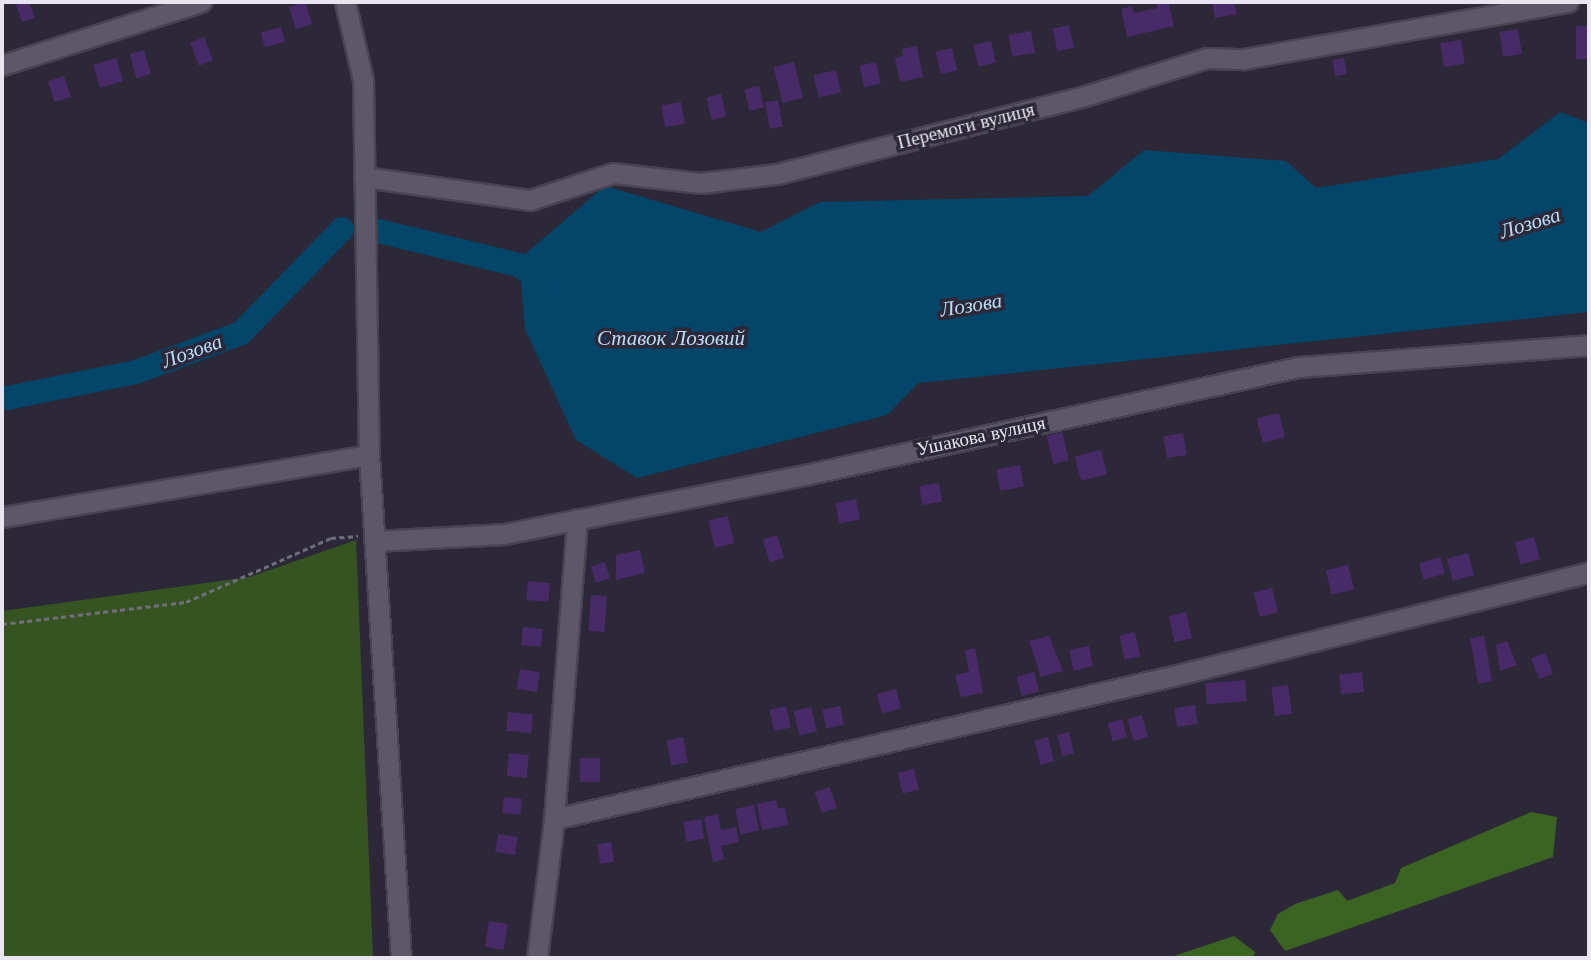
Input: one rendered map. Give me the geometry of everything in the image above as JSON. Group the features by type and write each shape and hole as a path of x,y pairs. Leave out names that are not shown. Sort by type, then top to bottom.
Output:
{"street":[{"path":"2,65 201,2"},
{"path":"345,2 363,80 369,455 401,958"},
{"name":"Перемоги вулиця","path":"364,177 530,200 613,173 701,183 777,174 1085,96 1207,58 1244,59 1569,2"},
{"name":"Ушакова вулиця","path":"375,538 503,534 1298,367 1589,345"},
{"path":"2,517 369,455"},
{"path":"537,958 554,819 578,519"},
{"path":"554,819 1186,673 1589,572"}],"path":[{"path":"2,624 186,602 331,538 375,538"}],"green space":[{"path":"356,540 373,958 2,958 2,611 250,577"},
{"path":"1531,812 1557,817 1553,857 1285,951 1270,930 1278,914 1295,904 1338,890 1347,901 1395,883 1401,868"},
{"path":"1234,936 1255,952 1253,958 1168,958"}],"water":[{"name":"Ставок Лозовий","path":"1560,112 1589,123 1589,312 918,383 887,415 637,478 576,440 525,329 519,259 605,186 761,232 820,202 1088,196 1144,150 1286,161 1316,188 1498,159"}],"building":[{"path":"15,2 29,2 35,18 22,22"},
{"path":"305,2 312,24 296,29 289,7"},
{"path":"1156,2 1168,2 1174,26 1127,37 1121,9 1132,6 1134,13 1157,8"},
{"path":"1212,2 1234,2 1237,14 1215,18"},
{"path":"1069,25 1074,47 1058,51 1052,29"},
{"path":"1576,26 1588,26 1588,59 1576,59"},
{"path":"281,27 285,41 265,47 261,33"},
{"path":"1518,29 1522,54 1503,57 1499,32"},
{"path":"1031,31 1035,53 1012,57 1008,35"},
{"path":"204,37 213,60 199,66 190,42"},
{"path":"1461,40 1465,64 1444,67 1440,43"},
{"path":"991,41 996,62 978,66 973,45"},
{"path":"917,46 923,77 900,82 895,58 903,56 902,49"},
{"path":"952,48 957,70 941,74 935,52"},
{"path":"144,50 151,74 136,78 130,54"},
{"path":"116,58 123,81 100,88 93,65"},
{"path":"1344,58 1347,74 1335,76 1332,60"},
{"path":"794,62 803,98 783,103 774,67"},
{"path":"876,62 881,83 864,87 859,66"},
{"path":"836,70 841,92 819,98 814,75"},
{"path":"64,76 71,97 55,102 48,81"},
{"path":"759,86 764,107 749,111 744,89"},
{"path":"721,94 726,116 712,120 706,97"},
{"path":"778,100 783,127 770,129 765,102"},
{"path":"681,102 685,124 665,127 661,105"},
{"path":"1279,413 1285,437 1263,443 1257,419"},
{"path":"1062,432 1069,460 1053,464 1046,436"},
{"path":"1183,433 1187,455 1167,458 1163,436"},
{"path":"1101,450 1107,474 1081,481 1075,457"},
{"path":"1020,465 1024,487 1000,491 996,469"},
{"path":"939,483 942,502 922,505 919,486"},
{"path":"856,499 860,520 839,524 835,503"},
{"path":"728,516 734,543 715,548 709,520"},
{"path":"777,535 784,558 770,562 763,539"},
{"path":"1534,537 1540,559 1521,564 1515,542"},
{"path":"640,550 645,573 616,580 616,555"},
{"path":"1468,553 1474,575 1453,581 1447,559"},
{"path":"1440,557 1445,573 1424,580 1419,563"},
{"path":"605,562 610,578 596,583 591,566"},
{"path":"1348,565 1354,589 1332,595 1326,571"},
{"path":"528,581 550,583 548,602 526,600"},
{"path":"1272,588 1278,612 1260,617 1254,593"},
{"path":"591,595 607,596 604,632 588,631"},
{"path":"1186,612 1192,638 1175,642 1168,616"},
{"path":"523,627 543,629 541,647 521,645"},
{"path":"1135,632 1140,656 1125,660 1119,635"},
{"path":"1049,636 1063,671 1041,677 1029,641"},
{"path":"1484,636 1492,681 1478,684 1470,638"},
{"path":"1507,641 1517,665 1500,671 1496,645"},
{"path":"1089,646 1093,667 1073,670 1069,650"},
{"path":"975,648 983,693 961,697 955,675 969,672 965,650"},
{"path":"1545,653 1553,673 1539,679 1531,659"},
{"path":"520,669 540,672 537,692 517,689"},
{"path":"1034,672 1039,691 1022,696 1017,677"},
{"path":"1362,672 1364,692 1341,694 1339,674"},
{"path":"1245,680 1247,701 1207,704 1205,683"},
{"path":"1288,685 1292,714 1275,716 1271,687"},
{"path":"896,689 901,708 882,713 877,694"},
{"path":"1195,705 1198,724 1177,727 1174,708"},
{"path":"786,706 791,727 774,731 769,710"},
{"path":"840,706 844,725 826,728 822,710"},
{"path":"811,707 817,731 800,736 794,711"},
{"path":"508,712 533,714 531,733 506,731"},
{"path":"1142,715 1148,737 1133,741 1128,719"},
{"path":"1122,719 1127,737 1113,741 1108,723"},
{"path":"1069,732 1074,753 1062,756 1057,735"},
{"path":"683,737 688,763 671,766 666,740"},
{"path":"1048,737 1054,761 1040,765 1034,740"},
{"path":"509,753 529,755 526,778 507,776"},
{"path":"580,758 600,758 600,782 580,782"},
{"path":"914,769 919,789 903,793 898,773"},
{"path":"830,787 837,808 822,813 815,792"},
{"path":"504,797 522,799 520,815 502,813"},
{"path":"776,800 778,809 785,807 788,825 762,830 757,804"},
{"path":"754,805 759,831 740,834 735,809"},
{"path":"718,814 721,830 736,827 739,842 721,846 724,859 713,862 704,817"},
{"path":"701,819 704,839 686,842 683,822"},
{"path":"498,834 518,837 515,855 495,852"},
{"path":"611,842 614,862 600,864 597,844"},
{"path":"489,921 508,924 504,950 485,947"}],"waterway":[{"name":"Лозова","path":"2,399 136,372 241,333 342,229"},
{"name":"Лозова","path":"378,231 519,265 547,286"}]}
